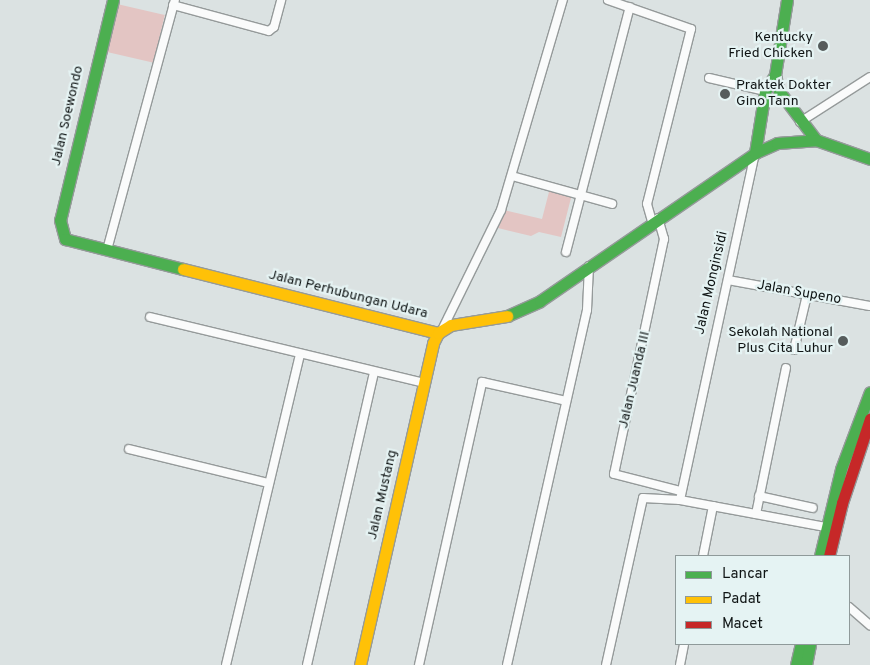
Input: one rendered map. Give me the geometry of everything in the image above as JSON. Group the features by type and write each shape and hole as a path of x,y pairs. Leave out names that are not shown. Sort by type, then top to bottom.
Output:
{"main road":[{"name":"Jalan Soewondo","path":"65,239 61,230 61,216 113,0"},
{"name":"Jalan Monginsidi","path":"755,153 766,91 775,75 787,0"},
{"name":"Jalan Monginsidi","path":"775,75 779,91 800,122 816,140 870,160"},
{"name":"Jalan Perhubungan Udara","path":"65,239 440,331 503,318 540,301 589,265 755,153 777,143 816,140"},
{"name":"Jalan Mustang","path":"360,665 432,343 440,331"},
{"path":"820,555 841,469 870,392"},
{"path":"829,555 842,502 868,432 870,419"},
{"path":"796,665 801,645"},
{"path":"806,665 810,645"}],"street":[{"path":"107,250 174,3 269,31 274,27 281,0"},
{"path":"440,331 501,210 563,0"},
{"path":"608,0 690,29 647,204 655,220"},
{"path":"566,252 630,7"},
{"path":"800,122 870,77"},
{"path":"709,78 766,91"},
{"name":"Jalan Monginsidi","path":"680,500 680,491 755,153"},
{"path":"512,176 582,194 612,204"},
{"name":"Jalan Juanda III","path":"655,220 664,239 614,473 617,477 680,491"},
{"path":"507,665 587,310 589,265"},
{"name":"Jalan Supeno","path":"728,280 870,306"},
{"path":"794,350 806,294"},
{"path":"150,317 424,383"},
{"path":"226,665 300,354"},
{"path":"756,514 786,368"},
{"path":"308,665 374,372"},
{"path":"419,665 482,382 566,401"},
{"path":"129,449 268,483"},
{"path":"759,496 813,508"},
{"path":"606,665 640,501 647,497 680,500 826,527"},
{"path":"703,555 713,506"},
{"path":"850,607 870,625"},
{"path":"680,665 684,645"}],"shaded area":[{"path":"117,4 165,15 154,63 106,52"},
{"path":"550,188 572,194 561,237 539,232 531,236 498,228 504,210 542,219"}],"traffic: fast":[{"path":"113,0 60,220 65,239 183,269"},
{"path":"787,0 775,75 779,91 816,140 870,159"},
{"path":"755,153 765,91 775,75"},
{"path":"507,316 540,301 755,153 777,143 816,140"},
{"path":"820,555 841,469 870,392"},
{"path":"796,665 801,645"},
{"path":"806,665 810,645"}],"traffic: slow":[{"path":"183,269 438,333"},
{"path":"360,665 433,343 438,333 451,325 507,316"}],"traffic: jam":[{"path":"829,555 842,503 870,419"}],"place":[{"name":"Kentucky Fried Chicken","path":"823,46"},
{"name":"Praktek Dokter Gino Tann","path":"725,94"},
{"name":"Sekolah National Plus Cita Luhur","path":"843,341"}]}
